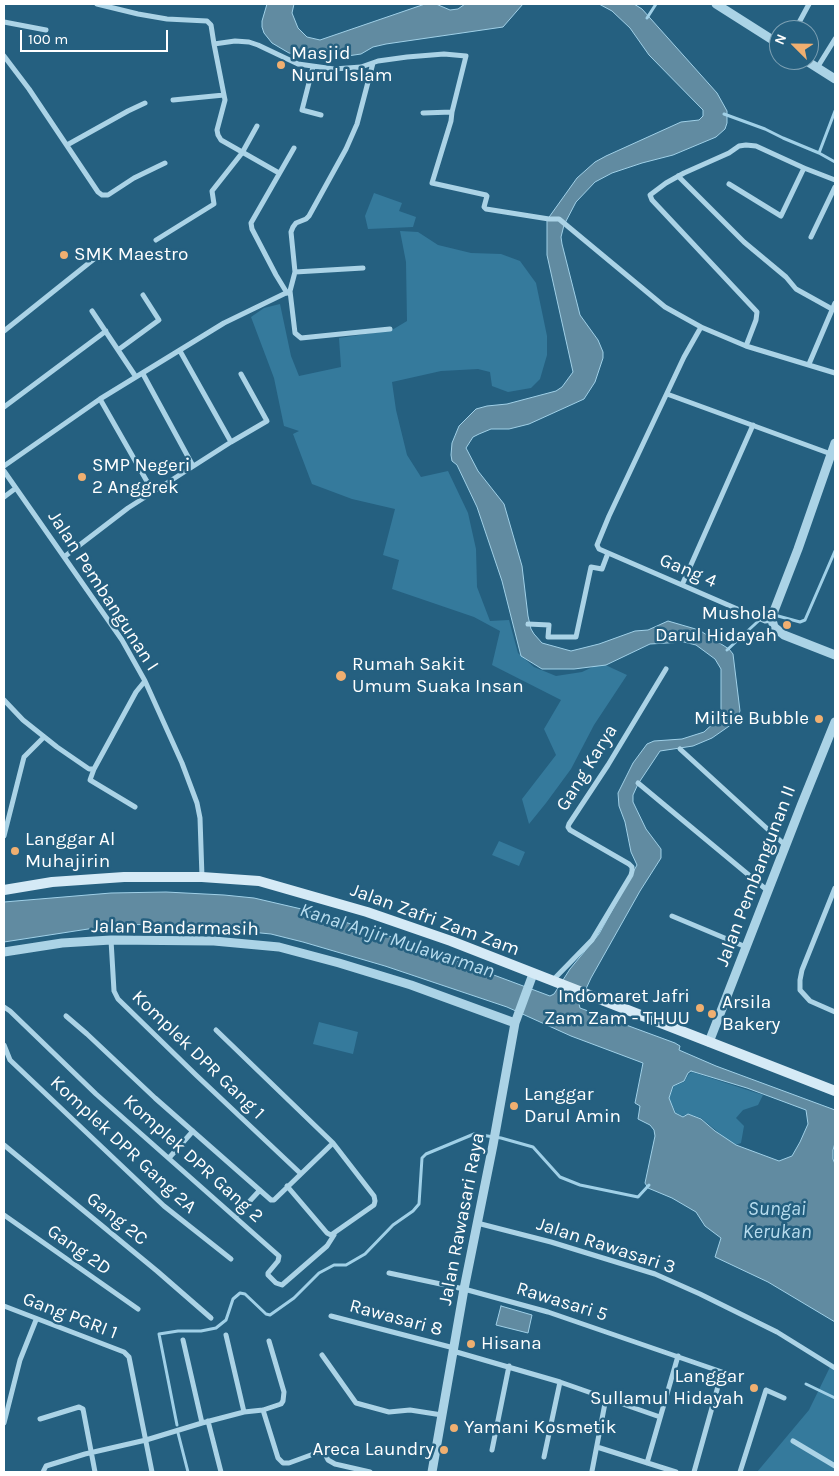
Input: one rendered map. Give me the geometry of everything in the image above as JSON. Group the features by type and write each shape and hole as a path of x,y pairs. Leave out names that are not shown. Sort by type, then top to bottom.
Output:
{"main road":[{"name":"Jalan Zafri Zam Zam","path":"4,890 52,882 124,877 202,877 259,881 367,912 451,941 532,978 555,982 835,1091"}],"street":[{"path":"96,4 167,19 207,21 211,25 225,100 217,130 218,135 221,140 280,174"},
{"path":"716,4 727,7 769,37"},
{"path":"800,20 808,4"},
{"path":"4,22 46,30"},
{"path":"819,65 835,39"},
{"path":"214,44 235,42 258,44 298,64 347,70 407,57 444,54 466,56 452,112 452,121 432,184 486,195 484,207 486,209 559,219 666,307 701,327 746,346 835,372"},
{"path":"4,56 29,89 98,192 105,196 134,178 165,163"},
{"path":"373,63 357,124 346,150 328,179 309,216 296,223 291,232 295,272 289,292 295,333 300,338 390,328"},
{"path":"313,67 302,110 321,115"},
{"path":"819,69 835,79"},
{"path":"173,100 224,95"},
{"path":"67,145 145,103"},
{"path":"423,113 452,112"},
{"path":"156,240 214,204 212,191 242,153 257,126"},
{"path":"746,346 756,320 757,312 650,198 650,195 678,176 729,153 739,146 746,145 756,146 835,180"},
{"path":"289,292 276,275 252,230 251,223 294,148"},
{"path":"729,184 781,216 804,168"},
{"path":"678,176 744,242 786,277 796,289 832,309"},
{"path":"811,237 835,187"},
{"path":"4,331 100,255"},
{"path":"295,272 363,268"},
{"path":"4,466 100,399 224,323 289,292"},
{"path":"118,350 160,320 143,295"},
{"path":"809,364 835,303"},
{"path":"92,311 136,377"},
{"path":"701,327 684,357 667,394 831,454"},
{"path":"4,407 106,332"},
{"path":"180,351 231,442"},
{"path":"142,374 193,466"},
{"path":"64,557 128,508 267,421 241,374"},
{"name":"Gang 4","path":"667,394 597,542 597,547 682,586 754,616 770,617"},
{"path":"100,399 153,492"},
{"path":"682,586 754,425"},
{"path":"835,442 798,549 770,617 774,626 784,635 835,654"},
{"name":"Jalan Pembangunan I","path":"4,471 122,640 145,681 182,763 197,803 200,818 202,877"},
{"path":"4,496 16,488"},
{"path":"528,624 549,625 548,637 576,638 591,567 602,569 608,553"},
{"name":"Gang Karya","path":"555,982 592,940 631,875 632,867 570,830 569,824 608,765 666,669"},
{"path":"135,807 90,780 94,769 136,692 145,681"},
{"path":"4,700 23,720 44,737 89,769 94,769"},
{"name":"Jalan Pembangunan II","path":"709,1042 835,722"},
{"path":"4,836 24,757 44,737"},
{"path":"680,749 785,846"},
{"path":"638,783 768,891"},
{"path":"835,888 802,970 800,980 800,990 810,1001 835,1012"},
{"path":"672,916 746,947"},
{"name":"Jalan Bandarmasih","path":"4,952 62,943 111,940 214,941 279,948 339,963 402,982 515,1020"},
{"name":"Komplek DPR Gang 1","path":"111,940 114,991 118,999 300,1173"},
{"name":"Jalan Rawasari Raya","path":"432,1472 464,1289 493,1145 515,1020 532,978"},
{"name":"Komplek DPR Gang 2","path":"4,1007 16,1016 96,1094 279,1256 278,1261 268,1272 268,1275 278,1285 282,1285 327,1246 334,1235"},
{"path":"66,1016 271,1200 274,1200 333,1143"},
{"path":"216,1030 333,1143 376,1201 374,1205 334,1235 327,1233 288,1186"},
{"name":"Komplek DPR Gang 2A","path":"4,1045 10,1060 164,1206 230,1259"},
{"path":"169,1158 193,1131"},
{"name":"Gang 2C","path":"4,1145 157,1270 211,1318"},
{"path":"236,1217 260,1190"},
{"name":"Gang 2D","path":"4,1215 138,1309"},
{"name":"Jalan Rawasari 3","path":"477,1224 551,1242 631,1265 700,1294 777,1332 835,1368"},
{"name":"Rawasari 5","path":"389,1273 464,1289 548,1312 722,1372 694,1472"},
{"name":"Gang PGRI 1","path":"4,1306 36,1320 124,1352 129,1357 146,1440"},
{"name":"Rawasari 8","path":"332,1316 509,1366 660,1417"},
{"path":"4,1423 20,1360 36,1320"},
{"path":"226,1335 244,1412"},
{"path":"183,1340 202,1423"},
{"path":"43,1472 46,1466 146,1440 208,1421 244,1412 263,1410 281,1404 284,1392 270,1341"},
{"path":"322,1355 356,1403 389,1412 410,1410 442,1415"},
{"path":"647,1463 678,1356"},
{"path":"492,1450 509,1366"},
{"path":"544,1457 560,1382"},
{"path":"740,1472 766,1390 784,1398"},
{"path":"592,1471 606,1398"},
{"path":"40,1419 81,1408 95,1472"},
{"path":"263,1410 278,1458 284,1463 319,1452 325,1454 328,1460 335,1464 370,1472"},
{"path":"208,1421 221,1472"},
{"path":"146,1440 152,1472"},
{"path":"793,1441 835,1466"},
{"path":"597,1448 676,1472"}],"shaded area":[{"path":"374,193 402,203 399,211 416,217 413,227 368,229 365,216"},
{"path":"400,231 418,232 438,245 471,253 501,254 520,261 536,283 547,336 547,355 540,379 531,388 508,392 492,386 490,372 478,369 441,371 392,382 396,410 407,455 421,477 448,471 468,513 476,549 477,587 490,621 509,620 518,653 534,667 556,676 582,672 601,663 627,675 594,725 571,769 529,824 522,799 556,755 544,729 561,700 492,665 500,631 474,617 392,589 399,560 383,555 395,509 352,499 312,484 293,434 299,431 284,426 274,378 251,317 264,308 280,304 291,356 299,376 341,367 339,338 392,330 407,321 406,262"},
{"path":"499,841 525,852 519,866 492,855"},
{"path":"319,1022 358,1032 353,1054 313,1044"},
{"path":"692,1072 763,1095 758,1105 743,1110 736,1118 744,1126 741,1143 735,1145 730,1142 701,1118 688,1114 683,1116 676,1113 669,1098 674,1086 684,1082"},
{"path":"830,1367 835,1370 835,1472 757,1472 809,1410"}],"water":[{"path":"267,4 294,4 292,13 298,28 307,37 320,40 425,4 436,4 450,10 458,9 465,4 523,4 503,27 386,44 373,47 361,54 327,59 289,53 272,43 262,27"},
{"path":"599,4 634,4 642,9 717,93 727,111 725,129 716,137 673,155 612,173 595,182 576,202 564,225 561,237 580,315 598,340 603,352 603,358 595,382 584,399 529,424 509,429 491,429 473,437 466,448 478,471 504,504 522,566 531,629 542,643 571,651 599,644 635,631 648,630 668,621 699,630 729,649 733,654 740,711 735,722 712,738 693,746 660,751 633,795 633,802 646,829 661,849 661,858 640,891 591,978 579,1004 580,1008 675,1043 680,1046 679,1050 716,1066 835,1110 833,1159 835,1164 835,1322 768,1282 715,1257 721,1238 705,1226 696,1212 672,1198 648,1188 645,1183 655,1136 654,1130 650,1125 638,1119 640,1106 635,1103 643,1063 571,1036 507,1007 385,966 271,934 169,924 114,925 4,942 4,902 111,893 166,892 224,895 254,898 310,911 392,937 550,996 554,994 570,969 599,934 637,865 631,852 625,822 619,806 618,793 633,763 647,744 654,741 682,739 704,732 717,720 721,709 721,669 715,659 696,645 684,642 650,644 606,665 574,669 542,669 521,656 502,581 477,507 457,465 452,461 451,455 452,443 459,426 476,409 507,404 556,391 562,387 573,372 547,255 547,220 577,178 595,162 606,156 681,122 699,120 703,116 703,110 649,55 630,28 612,11","holes":["691,1071 747,1088 806,1110 808,1124 792,1156 779,1161 736,1145 701,1119 688,1114 683,1117 675,1113 669,1098 673,1086 684,1081"]},
{"path":"501,1306 532,1315 528,1333 496,1325"}],"waterway":[{"path":"647,18 656,4"},
{"path":"819,153 835,111"},
{"path":"724,114 765,129 835,162"},
{"path":"727,650 767,613 800,622 805,620 835,551"},
{"path":"177,1425 159,1334 216,1328 226,1320 233,1299 240,1293 245,1294 266,1314 270,1315 294,1298 319,1273 334,1265 346,1265 365,1254 393,1225 413,1211 419,1204 422,1158 426,1154 474,1134 501,1138 533,1147 560,1177 580,1185 638,1197 649,1185"},
{"path":"806,1384 835,1398"},
{"path":"178,1433 188,1472"}],"place":[{"name":"Masjid Nurul Islam","path":"281,65"},
{"name":"SMK Maestro","path":"64,255"},
{"name":"SMP Negeri 2 Anggrek","path":"82,477"},
{"name":"Mushola Darul Hidayah","path":"787,625"},
{"name":"Rumah Sakit Umum Suaka Insan","path":"341,676"},
{"name":"Miltie Bubble","path":"819,719"},
{"name":"Langgar Al Muhajirin","path":"15,851"},
{"name":"Indomaret Jafri Zam Zam - THUU","path":"700,1008"},
{"name":"Arsila Bakery","path":"712,1014"},
{"name":"Langgar Darul Amin","path":"514,1106"},
{"name":"Hisana","path":"471,1344"},
{"name":"Langgar Sullamul Hidayah","path":"754,1388"},
{"name":"Yamani Kosmetik","path":"454,1428"},
{"name":"Areca Laundry","path":"444,1450"}],"water label":[{"name":"Kanal Anjir Mulawarman","path":"397,941"},
{"name":"Sungai Kerukan","path":"777,1220"}]}
